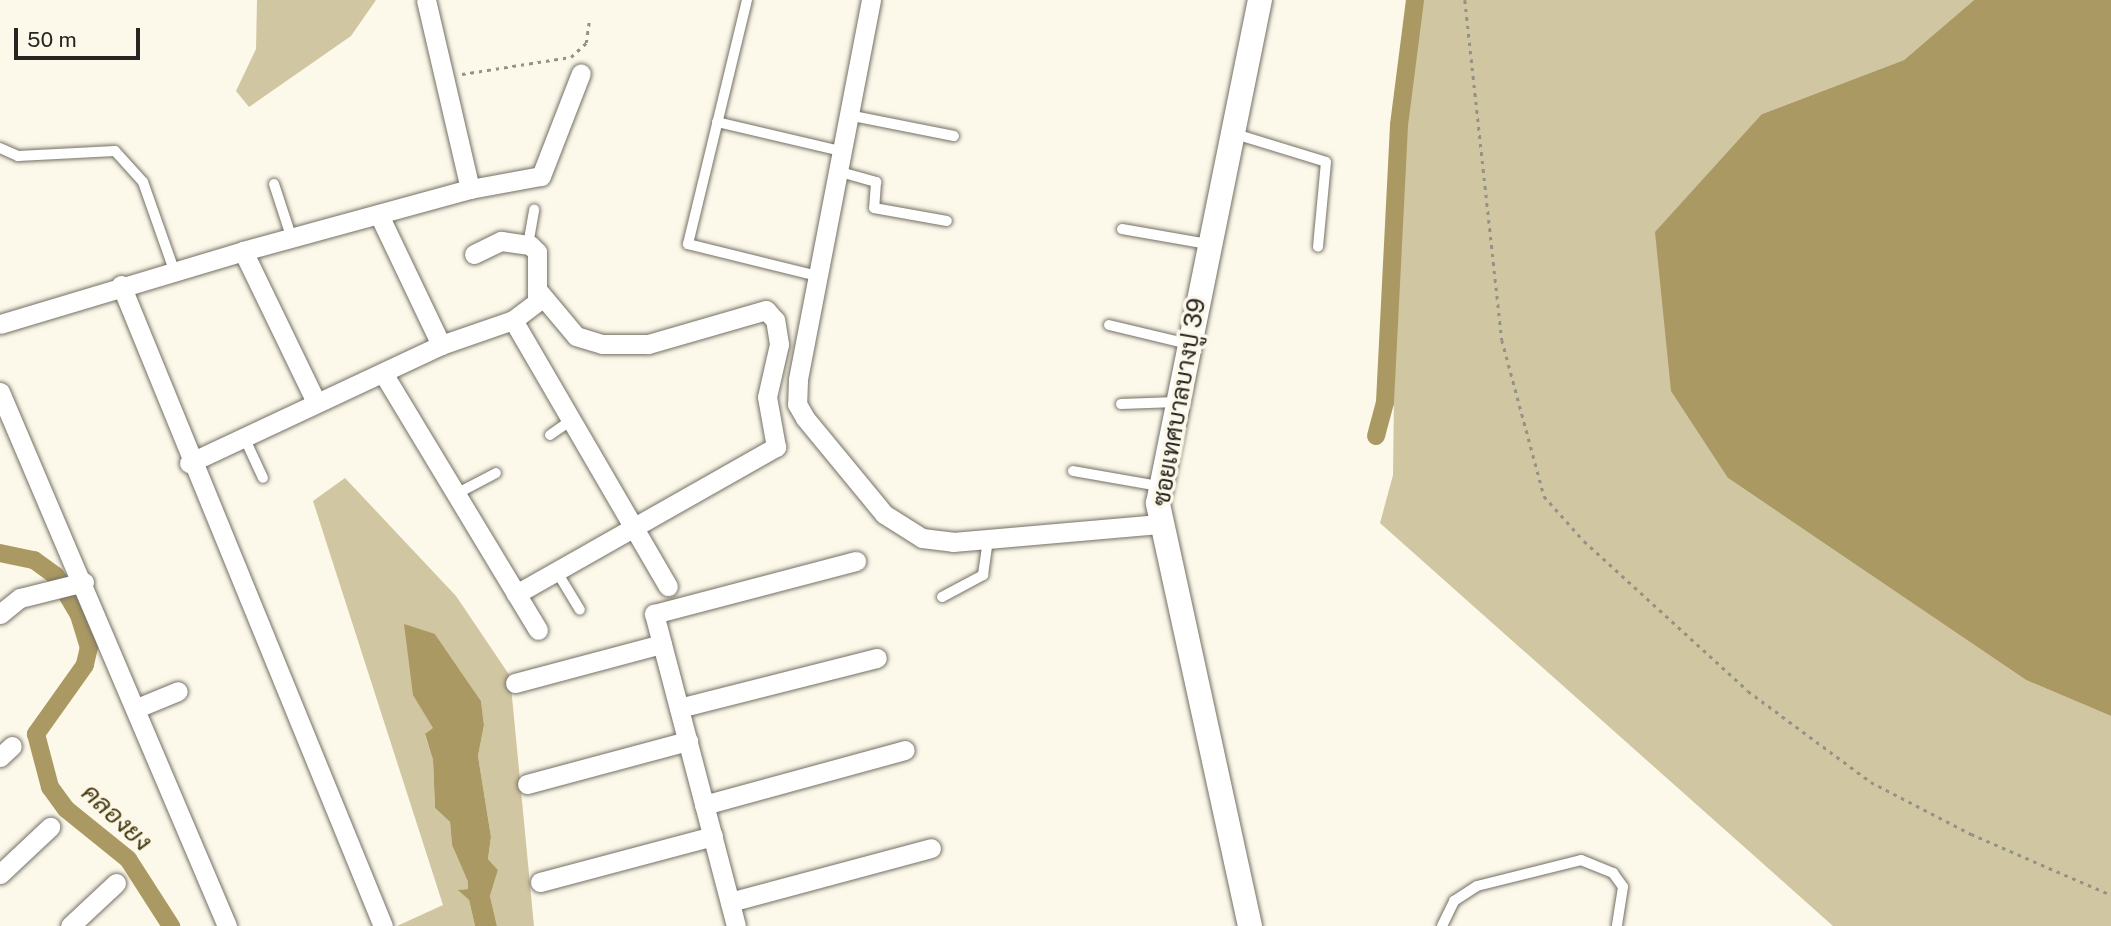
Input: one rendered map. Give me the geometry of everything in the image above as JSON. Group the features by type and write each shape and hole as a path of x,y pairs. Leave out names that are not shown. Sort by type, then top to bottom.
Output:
{"street":[{"path":"426,0 470,189"},
{"path":"871,0 796,391 805,418 898,526 922,537 953,542 1159,524"},
{"name":"ซอยเทศบาลบางปู 39","path":"1250,926 1159,524 1159,486 1260,0"},
{"path":"0,324 121,285 243,251 380,217 470,189 543,175 581,73"},
{"path":"380,217 441,345"},
{"path":"190,463 441,345 513,320 537,302 540,293 537,252 528,245 501,241 474,254"},
{"path":"243,251 316,402"},
{"path":"121,285 190,463 383,926"},
{"path":"516,594 776,451 767,397 777,359 775,320 760,309 648,344 602,344 576,336 540,293"},
{"path":"513,320 574,417 668,586"},
{"path":"383,373 538,630"},
{"path":"0,392 80,583 137,708 227,926"},
{"path":"736,926 654,614 856,561"},
{"path":"0,614 20,598 80,583"},
{"path":"515,683 662,644"},
{"path":"679,709 877,658"},
{"path":"137,708 178,691"},
{"path":"527,784 688,741"},
{"path":"704,805 905,750"},
{"path":"0,874 50,827"},
{"path":"540,882 713,836"},
{"path":"730,902 931,848"},
{"path":"70,926 117,883"}],"lane":[{"path":"747,0 688,244 817,276"},
{"path":"848,115 954,136"},
{"path":"718,122 841,151"},
{"path":"1232,133 1326,162 1318,247"},
{"path":"0,148 18,156 115,151 143,182 174,271"},
{"path":"837,171 876,182 874,208 947,221"},
{"path":"274,184 292,239"},
{"path":"528,245 534,210"},
{"path":"1122,229 1208,244"},
{"path":"1108,325 1188,344"},
{"path":"1121,404 1176,402"},
{"path":"550,435 574,417"},
{"path":"244,437 263,478"},
{"path":"1073,471 1159,486"},
{"path":"456,494 496,473"},
{"path":"942,597 983,575 988,539"},
{"path":"557,572 580,610"},
{"path":"1442,926 1454,901 1477,886 1581,860 1613,873 1623,887 1617,926"}],"path":[{"path":"1465,0 1502,340 1544,496 1584,541 1748,691 1871,782 1971,834 2111,895"},
{"path":"443,77 571,57 586,43 589,21"}],"shaded area":[{"path":"257,0 376,0 351,36 249,107 236,91 256,49"},
{"path":"1413,0 1974,0 1904,60 1762,114 1728,478 2026,680 2111,716 2111,926 1833,926 1380,523 1393,475 1397,165"},
{"path":"1974,0 2111,0 2111,716 2026,680 1728,478 1671,391 1655,232 1762,114 1904,60"},
{"path":"345,478 456,596 510,676 534,926 497,926 490,896 498,870 488,859 491,837 478,756 484,725 481,701 435,634 434,729 425,735 433,760 435,808 450,822 452,845 468,882 468,889 459,890 469,900 475,926 397,926 443,905 313,501"},
{"path":"404,624 435,634 481,701 484,725 478,756 491,837 488,859 498,870 490,896 497,926 475,926 469,900 458,890 468,889 468,882 452,845 450,822 435,808 433,760 425,734 433,728 413,695"}],"waterway":[{"path":"1376,436 1385,402 1399,125 1415,0"},
{"name":"คลองยง","path":"0,553 34,560 56,576 79,615 89,647 85,665 36,734 50,787 66,809 128,859 171,926"}]}
